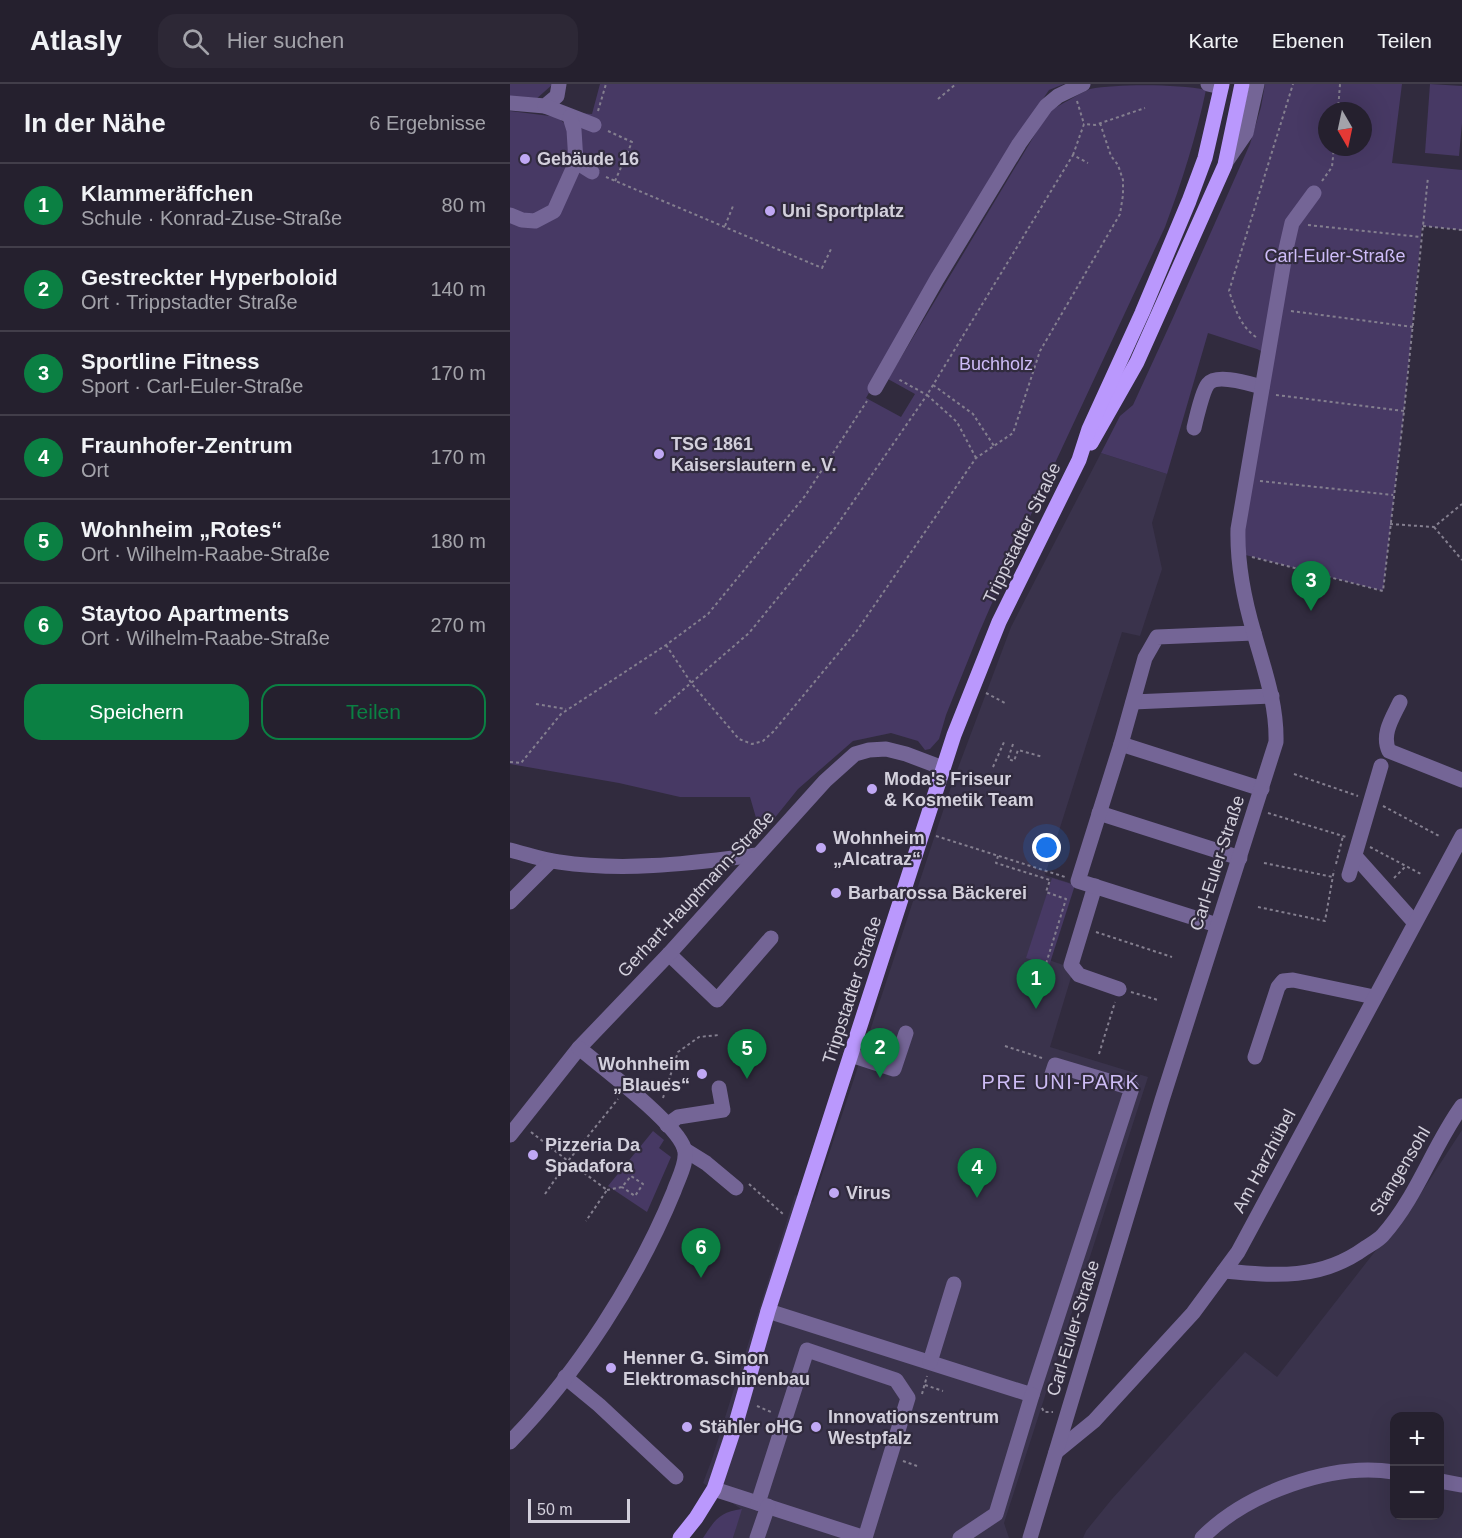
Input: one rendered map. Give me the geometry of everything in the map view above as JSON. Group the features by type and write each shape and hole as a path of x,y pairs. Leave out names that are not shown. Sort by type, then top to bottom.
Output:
{"main road":[{"name":"Trippstadter Straße","path":"680,1538 714,1489 743,1401 768,1311 922,832 972,686 999,622 1079,460 1098,432 1137,362 1225,165 1242,84"},
{"name":"Trippstadter Straße","path":"1079,460 1089,429 1142,313 1205,158 1217,85"}],"street":[{"path":"545,106 557,96 559,84"},
{"path":"1225,165 1246,133 1257,84"},
{"path":"875,388 1019,144 1046,106 1058,96 1078,86"},
{"path":"510,103 545,106 594,125"},
{"path":"510,215 522,220 535,221 554,211 576,162 574,130 570,117"},
{"path":"576,162 592,172"},
{"name":"Carl-Euler-Straße","path":"1030,1538 1217,925 1276,741 1272,696 1242,588 1238,529 1269,342 1292,223 1314,193"},
{"path":"1194,428 1207,384 1215,379 1224,379 1261,390"},
{"path":"1217,925 1078,881 1133,702 1144,658 1158,637 1254,633"},
{"path":"1133,702 1272,696"},
{"path":"1400,702 1386,732 1385,743 1389,751 1462,780"},
{"path":"1120,744 1262,789"},
{"name":"Gerhart-Hauptmann-Straße","path":"510,1135 579,1048 669,954 825,781 855,754 886,749 943,768"},
{"path":"1349,875 1380,766"},
{"path":"1099,813 1240,858"},
{"name":"Am Harzhübel","path":"1056,1452 1094,1421 1192,1313 1238,1252 1414,922 1458,848 1462,836"},
{"path":"510,850 551,861 624,868 672,866 757,855"},
{"path":"1355,856 1414,922"},
{"path":"510,902 551,861"},
{"path":"1095,886 1071,965 1079,975 1119,989"},
{"path":"669,954 717,1000 771,938"},
{"path":"1255,1057 1278,987 1283,981 1293,980 1374,998"},
{"path":"851,1055 894,1069 906,1034"},
{"path":"579,1048 662,1120 686,1150 706,1162 736,1188"},
{"path":"960,1538 996,1514 1032,1395 1132,1088 1054,1069"},
{"path":"662,1120 723,1110 719,1088"},
{"name":"Stangensohl","path":"1224,1271 1274,1276 1316,1272 1352,1258 1383,1236 1462,1106"},
{"path":"510,1442 565,1377 603,1324 664,1216 682,1170 686,1150"},
{"path":"930,1362 954,1284"},
{"path":"768,1311 1032,1395"},
{"path":"714,1489 763,1504 865,1538 909,1398 896,1380 807,1350 763,1504 757,1538"},
{"path":"565,1377 599,1405 676,1477"},
{"path":"1202,1538 1236,1511 1275,1490 1311,1479 1342,1473 1372,1469 1390,1471"},
{"path":"1444,1482 1462,1485"}],"path":[{"path":"606,84 594,125 632,142 615,181"},
{"path":"938,99 956,84"},
{"path":"1269,342 1260,340 1250,332 1238,316 1229,291 1293,84"},
{"path":"1339,102 1340,84"},
{"path":"655,714 749,633 835,528 927,395 1073,155 1084,124 1078,86"},
{"path":"1084,124 1100,123 1145,108"},
{"path":"666,645 692,684 739,739 752,744 763,741 773,732 856,632 976,458 1013,434 1040,351 1120,214 1123,180 1118,165 1111,156 1100,123"},
{"path":"1073,155 1088,163"},
{"path":"1314,193 1332,167 1333,156"},
{"path":"592,172 822,268 832,247"},
{"path":"1238,553 1383,591 1428,177"},
{"path":"725,227 733,206"},
{"path":"1292,223 1421,237"},
{"path":"1422,226 1462,230"},
{"path":"1276,309 1413,327"},
{"path":"885,371 927,395 957,422 976,458"},
{"path":"933,385 973,414 994,446"},
{"path":"510,762 521,763 561,714 666,645 708,614 805,496 875,388"},
{"path":"1261,390 1404,411"},
{"path":"1245,479 1394,495"},
{"path":"1390,524 1434,527 1462,504"},
{"path":"1434,527 1462,560"},
{"path":"998,699 1005,703"},
{"path":"537,704 568,709"},
{"path":"993,767 1004,742"},
{"path":"1013,744 1008,759 1014,761 1018,750 1042,757"},
{"path":"1255,809 1291,820"},
{"path":"922,832 1078,881"},
{"path":"1258,907 1324,921 1344,836"},
{"path":"998,856 996,863 1050,880 1046,892 1066,899 1045,967"},
{"path":"1264,863 1333,877"},
{"path":"1082,928 1172,957"},
{"path":"1099,1054 1119,989 1158,1000"},
{"path":"662,1120 678,1052 699,1037 719,1035"},
{"path":"1005,1046 1050,1060 1054,1069"},
{"path":"545,1194 620,1096"},
{"path":"527,1128 607,1190"},
{"path":"586,1221 607,1190 622,1187 631,1176 643,1184 634,1196 622,1187"},
{"path":"767,1199 788,1217"},
{"path":"925,1385 943,1391"},
{"path":"829,1431 847,1437"},
{"path":"900,1460 917,1466"}],"shaded area":[{"path":"1101,453 1167,474 1152,523 1162,569 1140,636 1122,632 1045,875 1070,883 1046,959 1069,967 1072,974 1050,1047 1148,1077 1004,1523 1009,1538 733,1538 741,1509 703,1483 795,1195 813,1202 952,784 1011,627"},
{"path":"1462,1130 1462,1538 1083,1538 1112,1499 1245,1352 1277,1377 1423,1190"}],"green space":[{"path":"510,84 553,84 535,100 510,98"},
{"name":"Buchholz","path":"600,84 1064,84 1049,90 992,174 866,398 901,417 915,394 888,379 1049,111 1090,89 1102,87 1164,86 1206,90 1188,159 1165,227 1021,536 979,633 946,715 939,739 930,749 925,750 918,741 891,733 853,741 798,789 761,835 750,797 680,797 619,783 510,764 510,111 558,117 569,128 583,159 577,113 592,114"},
{"name":"Carl-Euler-Straße","path":"1265,84 1402,84 1392,163 1462,170 1462,230 1422,226 1383,591 1238,553 1267,354 1257,349 1208,333 1167,474 1101,453 1120,416 1133,405 1250,144"},
{"path":"1430,84 1462,86 1459,156 1425,153"},
{"path":"1052,878 1075,885 1049,966 1026,958"},
{"path":"653,1131 664,1140 659,1148 671,1157 647,1212 608,1186"},
{"path":"742,1509 733,1538 703,1538 718,1518 728,1512"}],"place":[{"name":"Gebäude 16","path":"525,159"},
{"name":"Uni Sportplatz","path":"770,211"},
{"name":"TSG 1861 Kaiserslautern e. V.","path":"659,454"},
{"name":"Sportline Fitness","path":"1311,611"},
{"name":"Moda's Friseur & Kosmetik Team","path":"872,789"},
{"name":"Wohnheim „Alcatraz“","path":"821,848"},
{"name":"Barbarossa Bäckerei","path":"836,893"},
{"name":"Klammeräffchen","path":"1036,1009"},
{"name":"Wohnheim „Blaues“","path":"702,1074"},
{"name":"Gestreckter Hyperboloid","path":"880,1078"},
{"name":"Wohnheim „Rotes“","path":"747,1079"},
{"name":"Pizzeria Da Spadafora","path":"533,1155"},
{"name":"Virus","path":"834,1193"},
{"name":"Fraunhofer-Zentrum","path":"977,1198"},
{"name":"Staytoo Apartments","path":"701,1278"},
{"name":"Henner G. Simon Elektromaschinenbau","path":"611,1368"},
{"name":"Stähler oHG","path":"687,1427"},
{"name":"Innovationszentrum Westpfalz","path":"816,1427"}],"district":[{"name":"PRE UNI-PARK","path":"1061,1082"}]}
